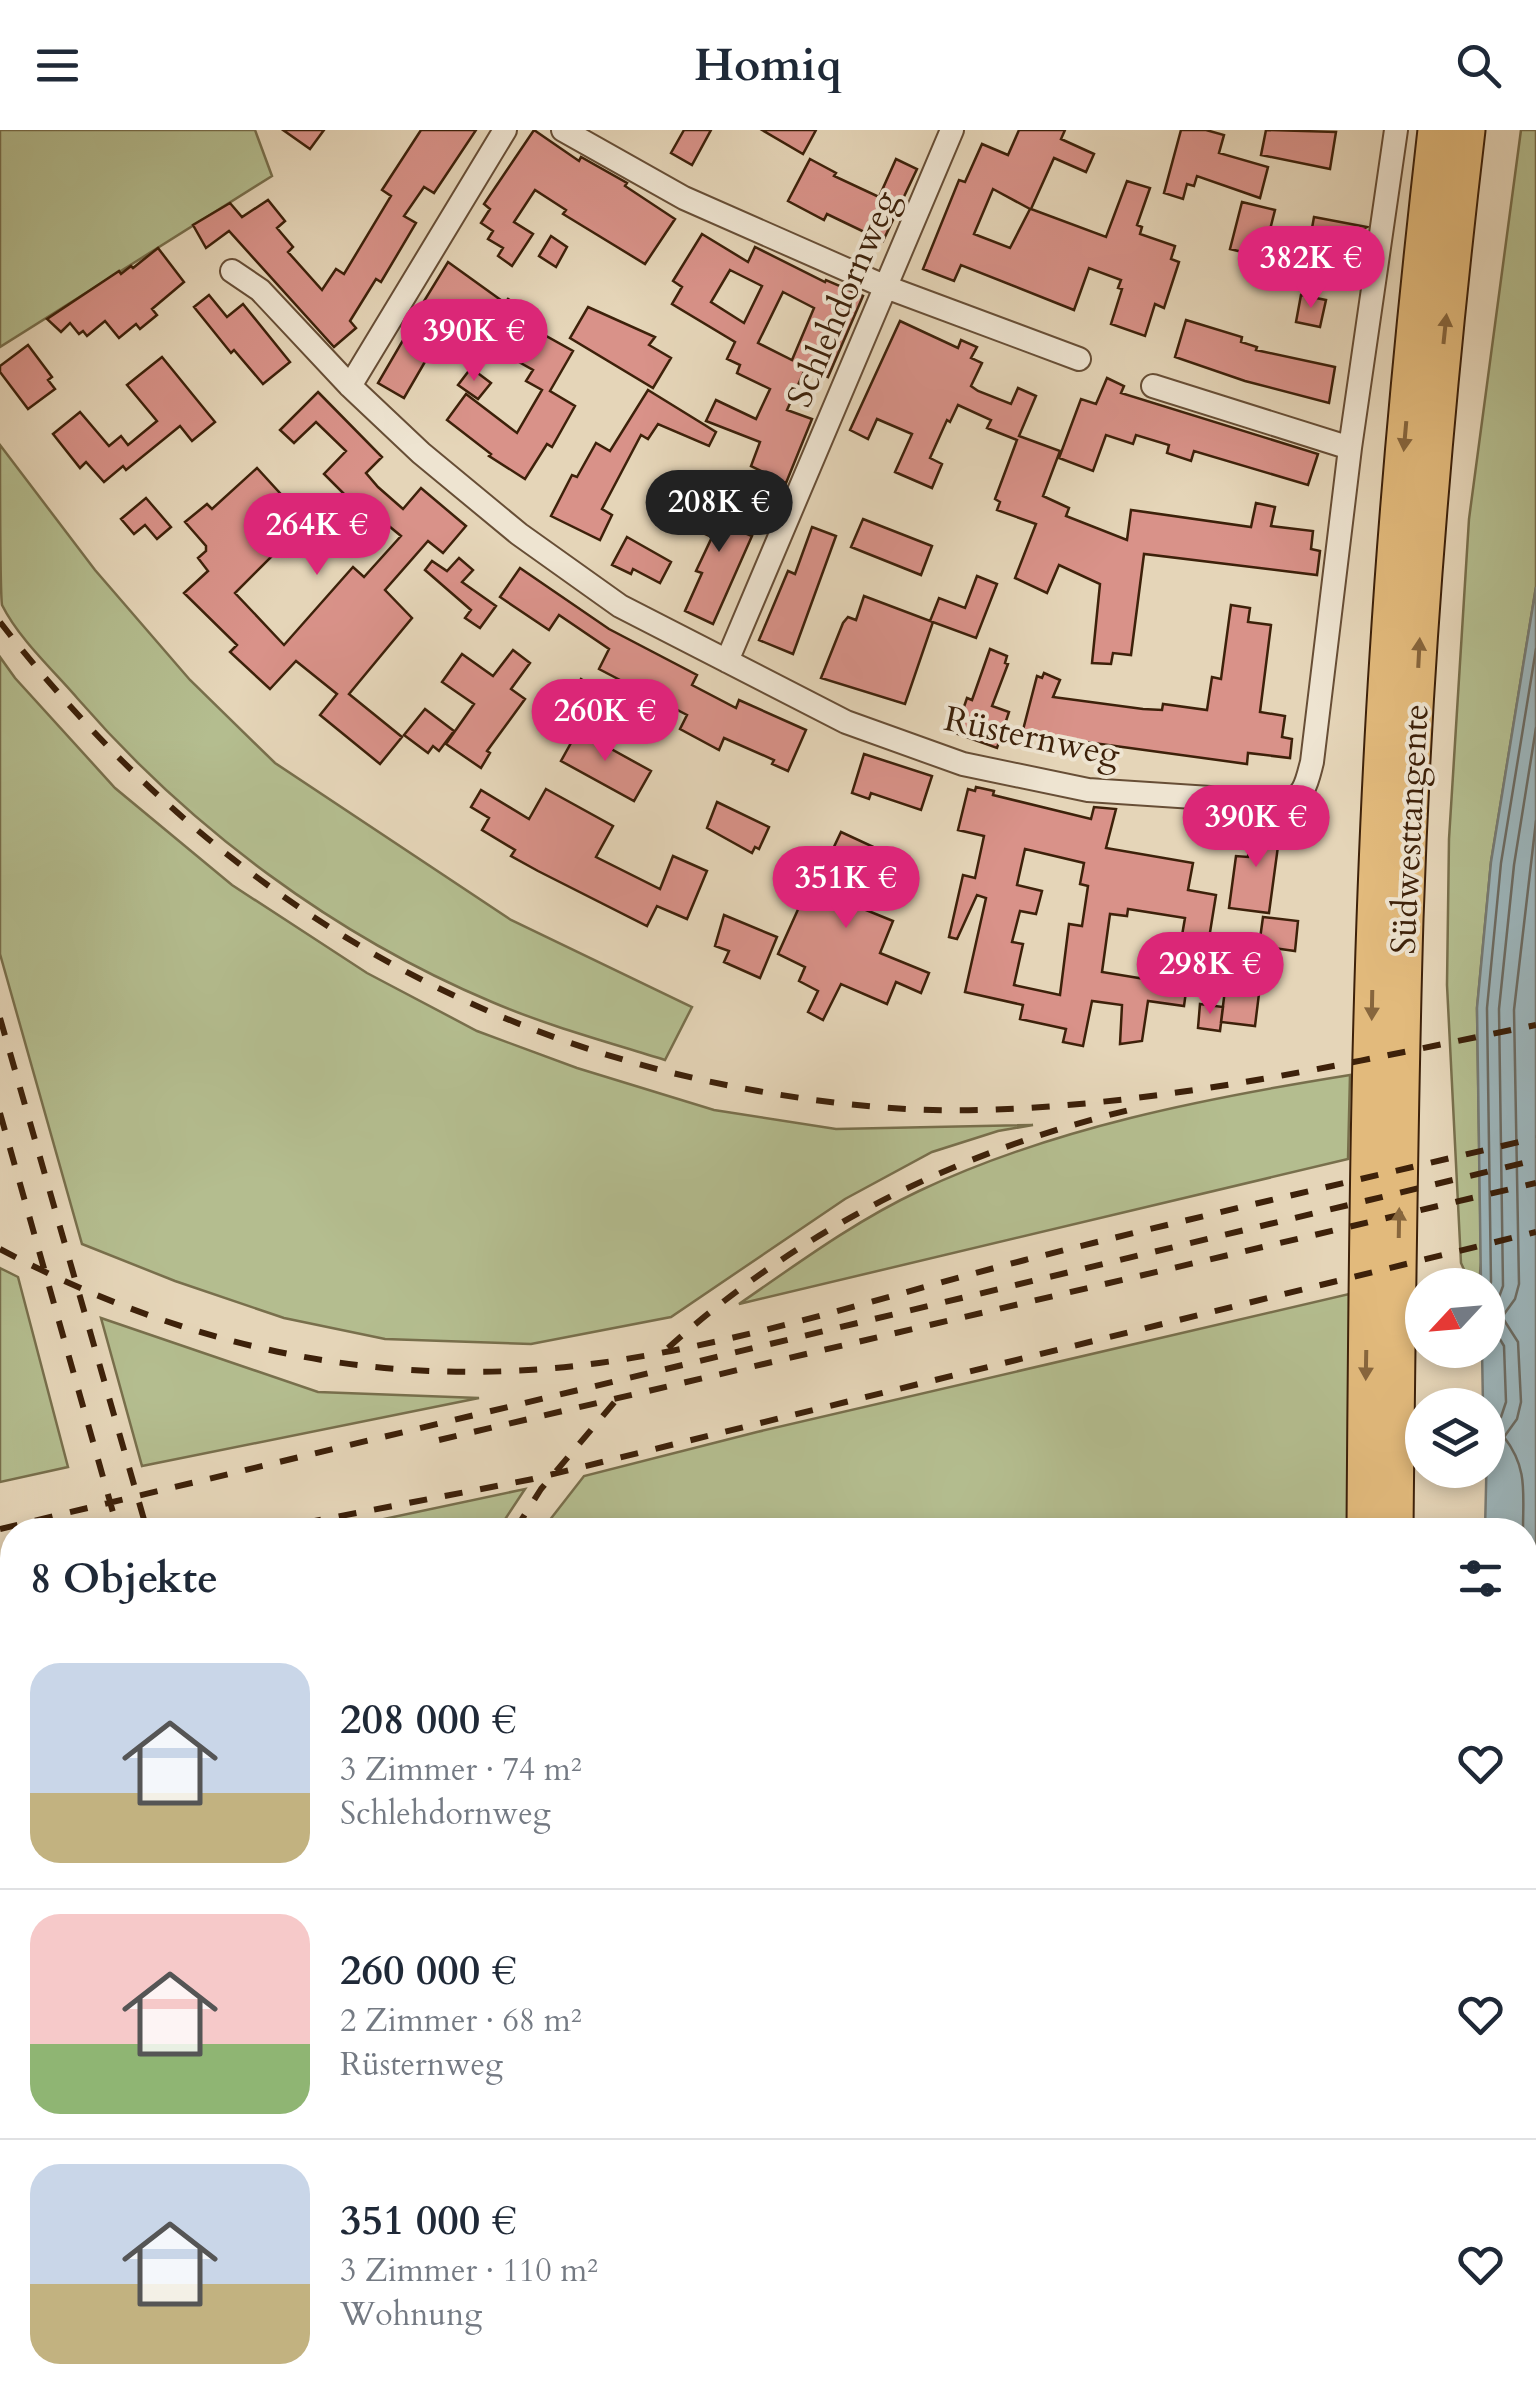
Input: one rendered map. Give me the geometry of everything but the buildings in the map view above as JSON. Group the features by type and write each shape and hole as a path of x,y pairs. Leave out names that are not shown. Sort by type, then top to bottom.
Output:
{"highway":[{"name":"Südwesttangente","path":"1365,1518 1369,1158 1380,796 1402,460 1436,130"},
{"name":"Südwesttangente","path":"1396,1518 1402,1031 1411,795 1434,442 1467,130"}],"street":[{"path":"350,386 504,130"},
{"path":"563,130 684,198 886,286 1079,359"},
{"name":"Schlehdornweg","path":"727,661 952,130"},
{"name":"Rüsternweg","path":"232,271 260,290 350,386 420,453 519,534 620,606 846,722 963,764 1088,790 1285,803 1297,799 1304,790 1312,762 1350,448 1396,130"},
{"path":"1153,386 1350,448"}],"green space":[{"path":"0,130 255,130 272,176 0,347"},
{"path":"1521,130 1536,130 1536,587 1491,862 1477,1008 1480,1268 1463,1268 1461,1263 1447,985 1449,839 1469,519"},
{"path":"0,445 95,570 190,680 275,763 511,920 692,1007 665,1060 513,1011 377,945 268,874 168,791 37,654 2,605"},
{"path":"0,657 115,788 232,885 367,973 477,1031 577,1068 714,1110 836,1129 1033,1125 998,1131 932,1152 845,1199 671,1317 531,1344 385,1339 284,1318 82,1244 0,954"},
{"path":"1350,1075 1348,1159 739,1304 872,1216 970,1169 1130,1118"},
{"path":"0,1268 18,1277 68,1467 0,1482"},
{"path":"1349,1294 1351,1518 551,1518 584,1476"},
{"path":"101,1318 318,1392 479,1398 142,1466"},
{"path":"525,1489 506,1518 388,1518"}],"water":[{"path":"1536,587 1536,1518 1485,1518 1486,1488 1505,1488 1505,1388 1483,1388 1482,1368 1505,1368 1505,1268 1481,1268 1477,1008 1491,862"}],"railway":[{"path":"0,622 75,712 156,793 242,866 334,930 431,985 534,1030 643,1065 813,1100 979,1110 1190,1091 1536,1025"},
{"path":"0,1018 144,1518"},
{"path":"668,1348 771,1267 883,1200 1003,1148 1129,1110"},
{"path":"0,1113 115,1518"},
{"path":"0,1249 71,1284 216,1337 366,1366 521,1371 599,1363 707,1344 1089,1244 1536,1138"},
{"path":"46,1518 1536,1160"},
{"path":"439,1440 1536,1183"},
{"path":"330,1518 533,1479 1536,1232"},
{"path":"523,1518 541,1489 618,1398"}]}
